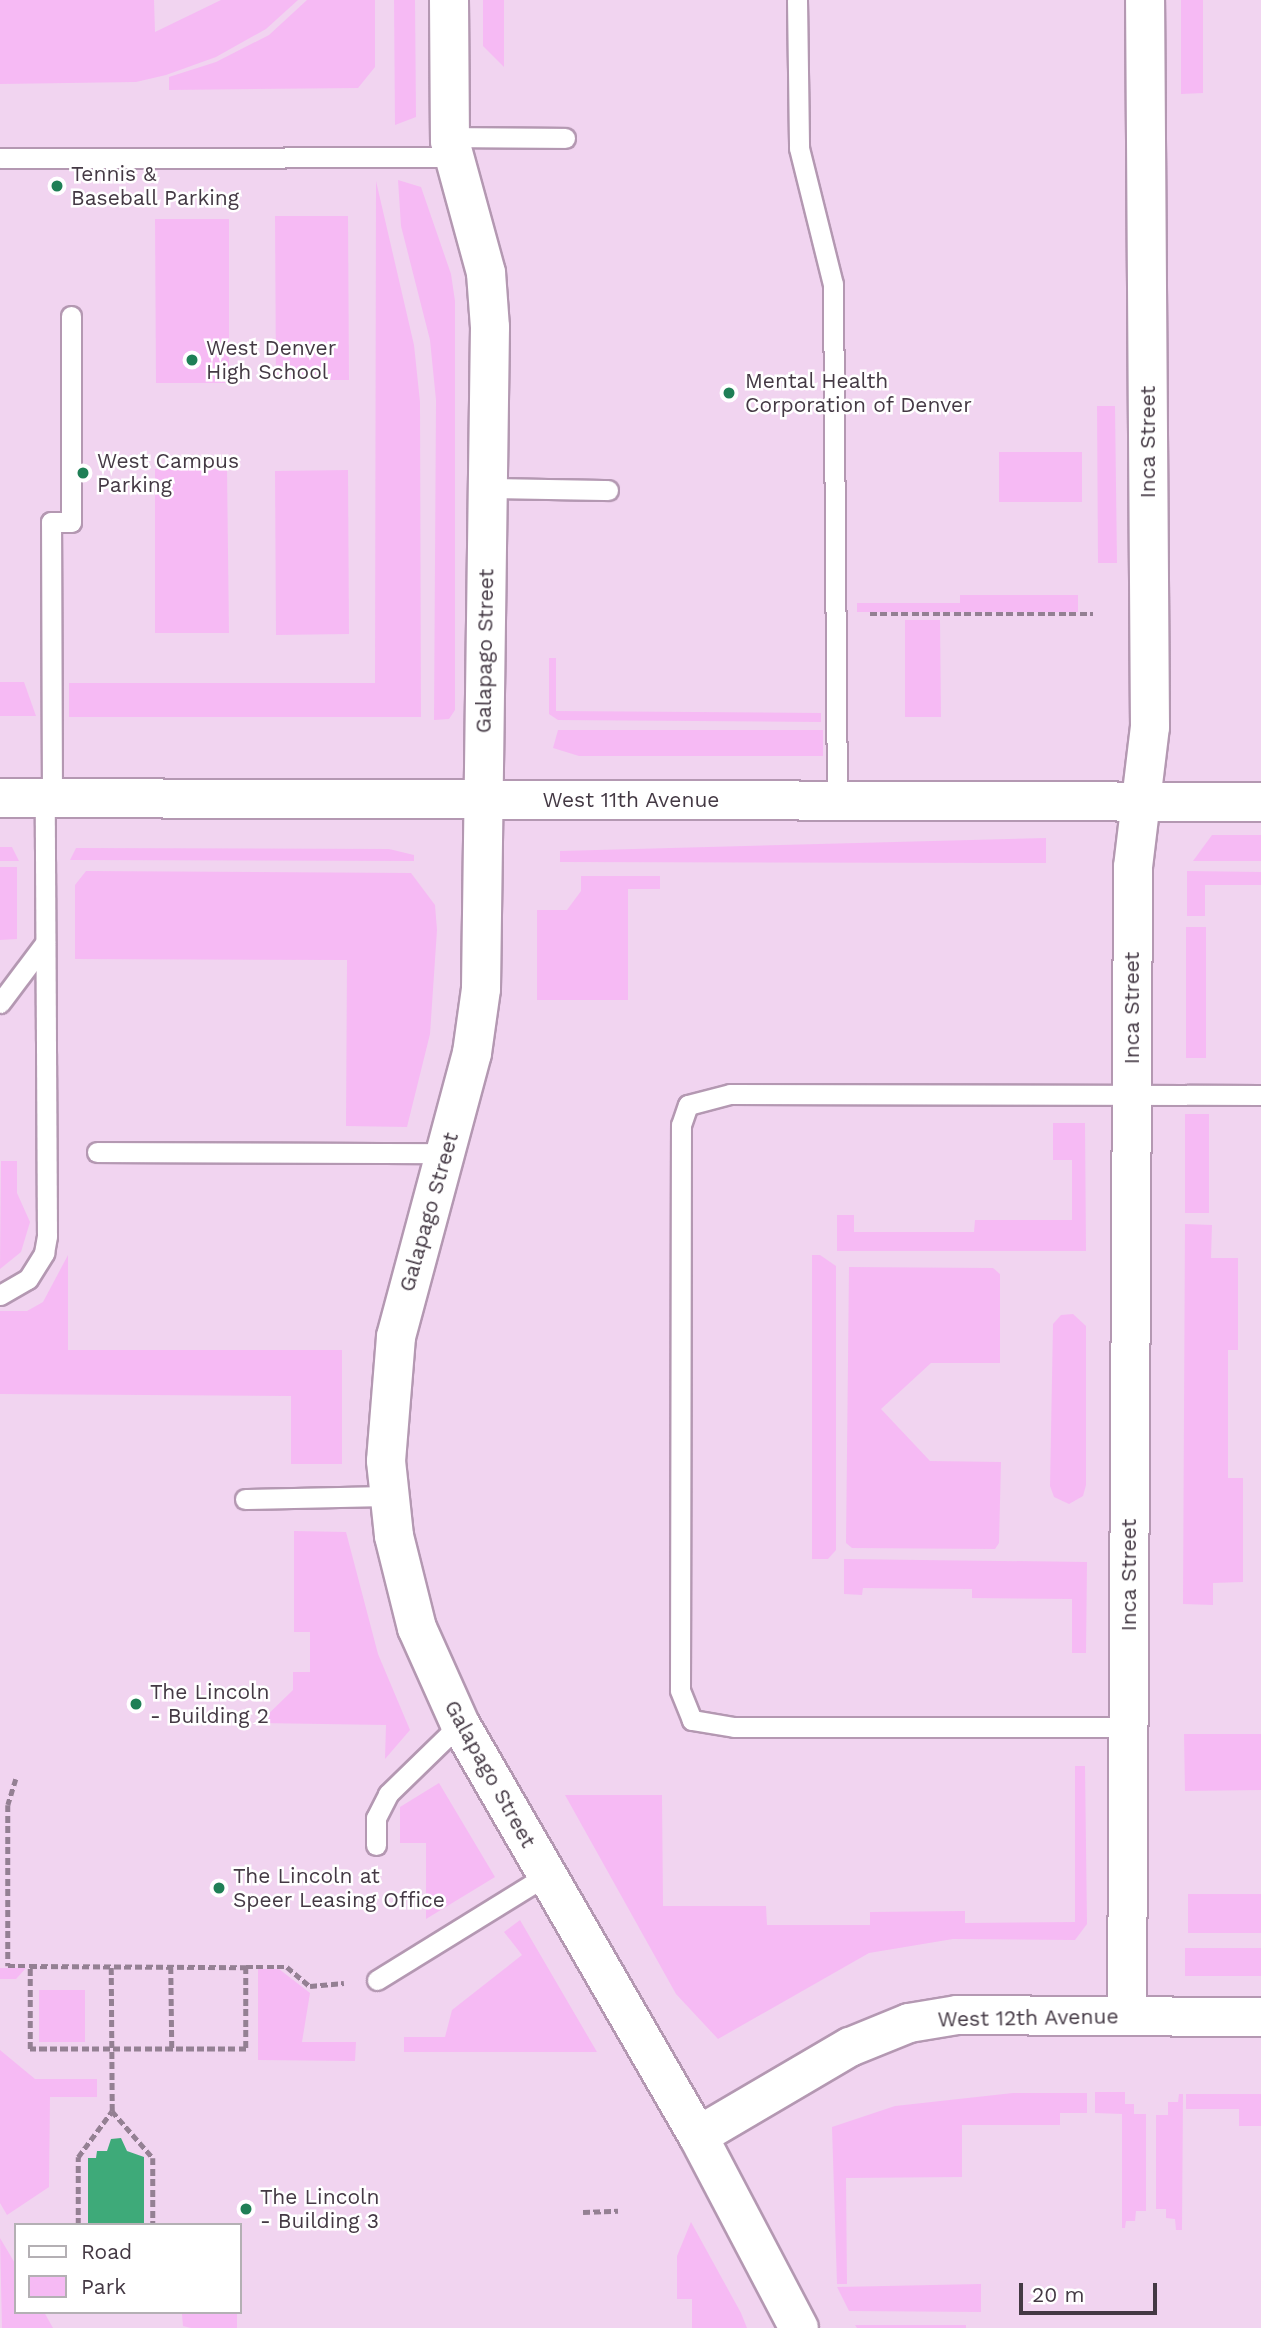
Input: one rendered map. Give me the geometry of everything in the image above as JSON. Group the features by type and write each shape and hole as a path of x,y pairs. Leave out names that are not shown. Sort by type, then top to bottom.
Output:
{"street":[{"name":"Galapago Street","path":"449,0 453,147 488,292 488,488 480,999 472,1053 396,1337 387,1423 388,1496 417,1628 460,1724 698,2136 791,2305 799,2328"},
{"name":"Inca Street","path":"1127,2016 1133,867 1150,727 1146,0"},
{"name":"West 11th Avenue","path":"0,799 1261,802"},
{"name":"West 12th Avenue","path":"698,2136 850,2047 909,2023 957,2015 1261,2017"}],"lane":[{"path":"797,0 799,148 833,284 837,801"},
{"path":"0,158 453,147 565,138"},
{"path":"0,1295 28,1279 44,1253 47,1236 45,943 51,522 71,522 71,316"},
{"path":"488,488 608,490"},
{"path":"0,1003 45,943"},
{"path":"1128,1727 734,1727 692,1720 680,1690 680,1144 688,1105 708,1096 1261,1095"},
{"path":"97,1152 446,1153"},
{"path":"244,1499 388,1496"},
{"path":"376,1845 376,1818 388,1794 460,1724"},
{"path":"377,1980 547,1875"}],"path":[{"path":"835,614 1093,614"},
{"path":"16,1779 8,1805 8,1966 286,1967 310,1986 377,1980"},
{"path":"30,1966 30,2049 246,2049 246,1967"},
{"path":"78,2223 78,2157 112,2111 111,1966"},
{"path":"171,1967 172,2049"},
{"path":"112,2111 153,2158 153,2223"},
{"path":"583,2211 618,2211"}],"green space":[{"path":"0,0 154,0 155,32 221,0 298,0 266,29 216,57 166,75 136,82 0,84"},
{"path":"307,0 375,0 375,67 358,88 169,90 169,77 216,62 269,35"},
{"path":"394,0 415,0 416,117 395,125"},
{"path":"483,0 504,0 504,67 483,46"},
{"path":"1181,0 1203,0 1203,93 1181,94"},
{"path":"398,180 421,187 451,274 455,301 455,710 449,719 434,720 436,400 430,340 401,226"},
{"path":"376,181 414,345 420,402 421,717 69,717 69,683 375,683"},
{"path":"275,216 348,216 349,380 276,380"},
{"path":"155,219 229,219 229,383 156,383"},
{"path":"1097,406 1115,406 1117,563 1098,563"},
{"path":"999,452 1082,452 1082,502 999,502"},
{"path":"155,469 227,469 229,633 155,633"},
{"path":"348,470 349,634 276,635 275,471"},
{"path":"960,595 1078,595 1078,612 857,612 857,603 960,603"},
{"path":"905,620 940,620 941,717 905,717"},
{"path":"549,658 556,658 556,711 821,713 821,722 558,720 549,714"},
{"path":"0,682 24,682 36,716 0,716"},
{"path":"558,730 823,730 823,756 579,756 553,748"},
{"path":"1212,835 1261,835 1261,861 1193,861"},
{"path":"1046,838 1046,863 560,862 560,851"},
{"path":"0,847 12,847 19,861 0,861"},
{"path":"76,848 389,849 414,855 414,861 70,860"},
{"path":"0,867 17,867 17,939 0,940"},
{"path":"86,871 411,873 435,905 437,930 430,1034 407,1127 346,1126 347,960 75,959 75,885"},
{"path":"1187,871 1261,872 1261,885 1205,885 1205,916 1187,916"},
{"path":"581,876 660,876 660,889 628,889 628,1000 537,1000 537,910 567,910 581,891"},
{"path":"1186,927 1206,927 1206,1058 1186,1058"},
{"path":"1185,1114 1209,1114 1209,1213 1185,1213"},
{"path":"1053,1123 1085,1123 1086,1251 837,1251 837,1215 854,1215 854,1232 974,1232 975,1220 1072,1220 1072,1160 1053,1160"},
{"path":"1,1161 17,1161 17,1193 30,1222 21,1252 0,1269"},
{"path":"1185,1224 1212,1225 1211,1258 1238,1258 1238,1350 1228,1350 1228,1478 1243,1478 1243,1582 1213,1583 1213,1605 1183,1604"},
{"path":"68,1255 68,1350 342,1350 342,1464 291,1464 291,1396 0,1394 0,1311 27,1311 43,1302"},
{"path":"812,1255 820,1255 836,1266 836,1550 828,1559 812,1559"},
{"path":"849,1267 993,1268 1000,1274 1000,1363 931,1363 881,1409 930,1461 1001,1462 999,1543 995,1549 852,1548 846,1543"},
{"path":"1073,1314 1086,1326 1086,1485 1083,1496 1069,1504 1054,1497 1050,1486 1053,1324 1061,1315"},
{"path":"294,1531 346,1532 378,1654 410,1730 385,1759 386,1725 259,1723 293,1690 293,1672 310,1672 310,1632 294,1632"},
{"path":"844,1559 1087,1562 1086,1653 1072,1653 1072,1599 972,1598 972,1589 863,1588 862,1595 844,1594"},
{"path":"1184,1734 1261,1734 1261,1790 1185,1791"},
{"path":"1075,1766 1085,1766 1087,1924 1075,1940 953,1939 869,1953 718,2039 676,1994 565,1795 662,1795 663,1906 766,1906 767,1925 870,1925 870,1912 965,1911 965,1923 1075,1922"},
{"path":"439,1783 495,1877 426,1919 426,1843 400,1843 400,1807"},
{"path":"1188,1894 1261,1894 1261,1933 1188,1933"},
{"path":"520,1920 597,2052 404,2052 404,2037 445,2037 452,2010 522,1955 504,1932"},
{"path":"1185,1948 1261,1948 1261,1976 1185,1976"},
{"path":"0,1968 26,1968 16,1979 0,1979"},
{"path":"258,1969 279,1969 310,1993 302,2042 356,2042 355,2061 258,2060"},
{"path":"39,1990 85,1990 85,2042 39,2042"},
{"path":"0,2050 35,2079 97,2079 97,2097 50,2097 49,2187 7,2215 0,2203"},
{"path":"1095,2092 1125,2092 1125,2104 1134,2104 1134,2114 1146,2114 1146,2211 1136,2211 1135,2221 1126,2221 1125,2228 1122,2228 1122,2114 1095,2113"},
{"path":"1013,2093 1087,2093 1087,2113 1060,2113 1060,2125 962,2125 962,2177 846,2178 847,2284 837,2284 832,2127 895,2106"},
{"path":"1179,2094 1183,2094 1182,2230 1176,2230 1175,2219 1166,2218 1166,2209 1156,2209 1156,2115 1168,2115 1168,2102 1178,2102"},
{"path":"1186,2094 1261,2094 1261,2126 1239,2126 1239,2109 1186,2109"},
{"path":"691,2222 747,2328 692,2328 692,2299 677,2299 677,2256"},
{"path":"0,2238 14,2262 14,2314 45,2314 53,2328 2,2328"},
{"path":"981,2284 981,2312 849,2311 837,2287"},
{"path":"182,2314 237,2314 237,2328 183,2326"},
{"path":"855,2325 966,2325 966,2328 857,2328"}],"shaded area":[{"path":"121,2138 127,2151 144,2157 144,2223 88,2223 88,2158 96,2158 97,2151 107,2151 111,2139"}],"place":[{"name":"Tennis & Baseball Parking","path":"57,186"},
{"name":"West Denver High School","path":"192,360"},
{"name":"Mental Health Corporation of Denver","path":"729,393"},
{"name":"West Campus Parking","path":"83,473"},
{"name":"The Lincoln - Building 2","path":"136,1704"},
{"name":"The Lincoln at Speer Leasing Office","path":"219,1888"},
{"name":"The Lincoln - Building 3","path":"246,2209"}]}
